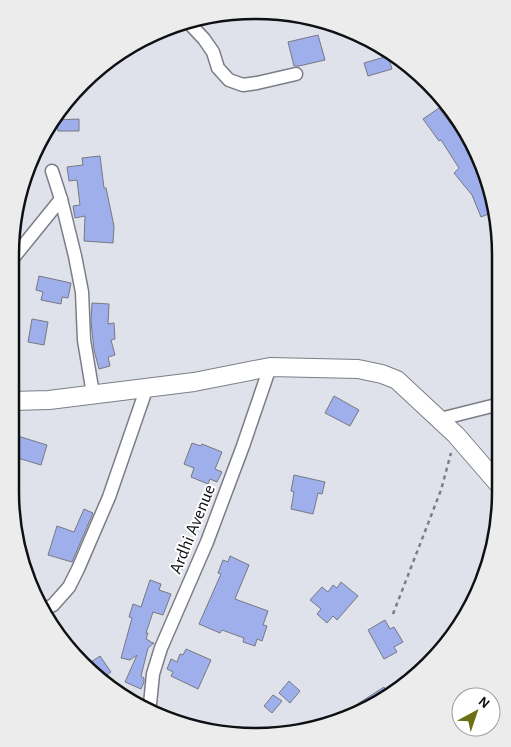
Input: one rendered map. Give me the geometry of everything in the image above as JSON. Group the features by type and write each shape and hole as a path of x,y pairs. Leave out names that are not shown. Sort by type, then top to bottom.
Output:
{"street":[{"path":"193,27 213,52 218,68 229,80 243,85 296,74"},
{"path":"52,171 75,256 82,292 84,340 93,394"},
{"path":"19,251 61,200"},
{"path":"19,401 49,400 194,382 270,367 358,369 382,374 397,380 456,435 492,477"},
{"name":"Ardhi Avenue","path":"150,704 153,674 161,648 207,542 270,367"},
{"path":"49,607 53,605 69,587 78,569 109,497 147,387"},
{"path":"440,419 492,406"}],"path":[{"path":"393,614 441,490 456,435"}],"building":[{"path":"318,35 325,60 294,66 288,42"},
{"path":"384,57 389,61 392,69 368,76 364,63"},
{"path":"439,108 462,139 480,179 489,214 481,217 472,195 454,173 459,168 441,140 439,141 423,119"},
{"path":"79,119 79,131 58,131 58,126 62,120"},
{"path":"100,156 104,188 106,188 114,226 113,243 84,241 85,216 75,218 73,206 80,205 77,180 69,181 67,167 83,165 82,158"},
{"path":"39,276 71,283 68,298 62,297 61,304 41,300 43,292 36,290"},
{"path":"92,303 109,304 108,324 114,323 115,339 111,340 115,355 108,357 110,366 99,369 94,350 91,321"},
{"path":"32,319 48,322 44,345 28,342"},
{"path":"334,396 359,410 350,426 325,413"},
{"path":"19,436 47,445 41,465 19,458"},
{"path":"192,443 201,446 202,444 222,452 215,469 222,472 217,482 210,479 208,484 191,477 194,468 184,464"},
{"path":"294,475 325,482 322,494 318,493 313,514 291,509 294,492 291,491"},
{"path":"84,509 93,513 72,562 48,555 57,526 74,532"},
{"path":"230,556 249,565 235,599 268,611 263,625 267,626 262,641 257,639 255,646 243,642 244,638 222,630 220,633 199,624 221,574 218,573 223,560 228,562"},
{"path":"150,580 161,584 159,590 171,594 163,615 153,612 146,633 148,633 146,639 154,643 148,648 141,676 144,678 144,682 141,689 125,682 137,655 130,660 121,658 132,618 129,617 133,604 141,607"},
{"path":"341,582 358,596 337,620 333,616 327,623 317,614 321,609 310,600 322,587 328,592 333,585 337,588"},
{"path":"385,620 390,629 394,627 403,642 394,647 397,652 384,659 368,630"},
{"path":"186,649 211,660 198,689 171,676 173,672 167,669 171,659 177,662 180,654 183,655"},
{"path":"100,656 111,672 107,675 91,662"},
{"path":"289,681 300,691 290,703 279,693"},
{"path":"384,687 385,689 374,697 359,703"},
{"path":"273,695 282,701 272,713 264,706"}]}
